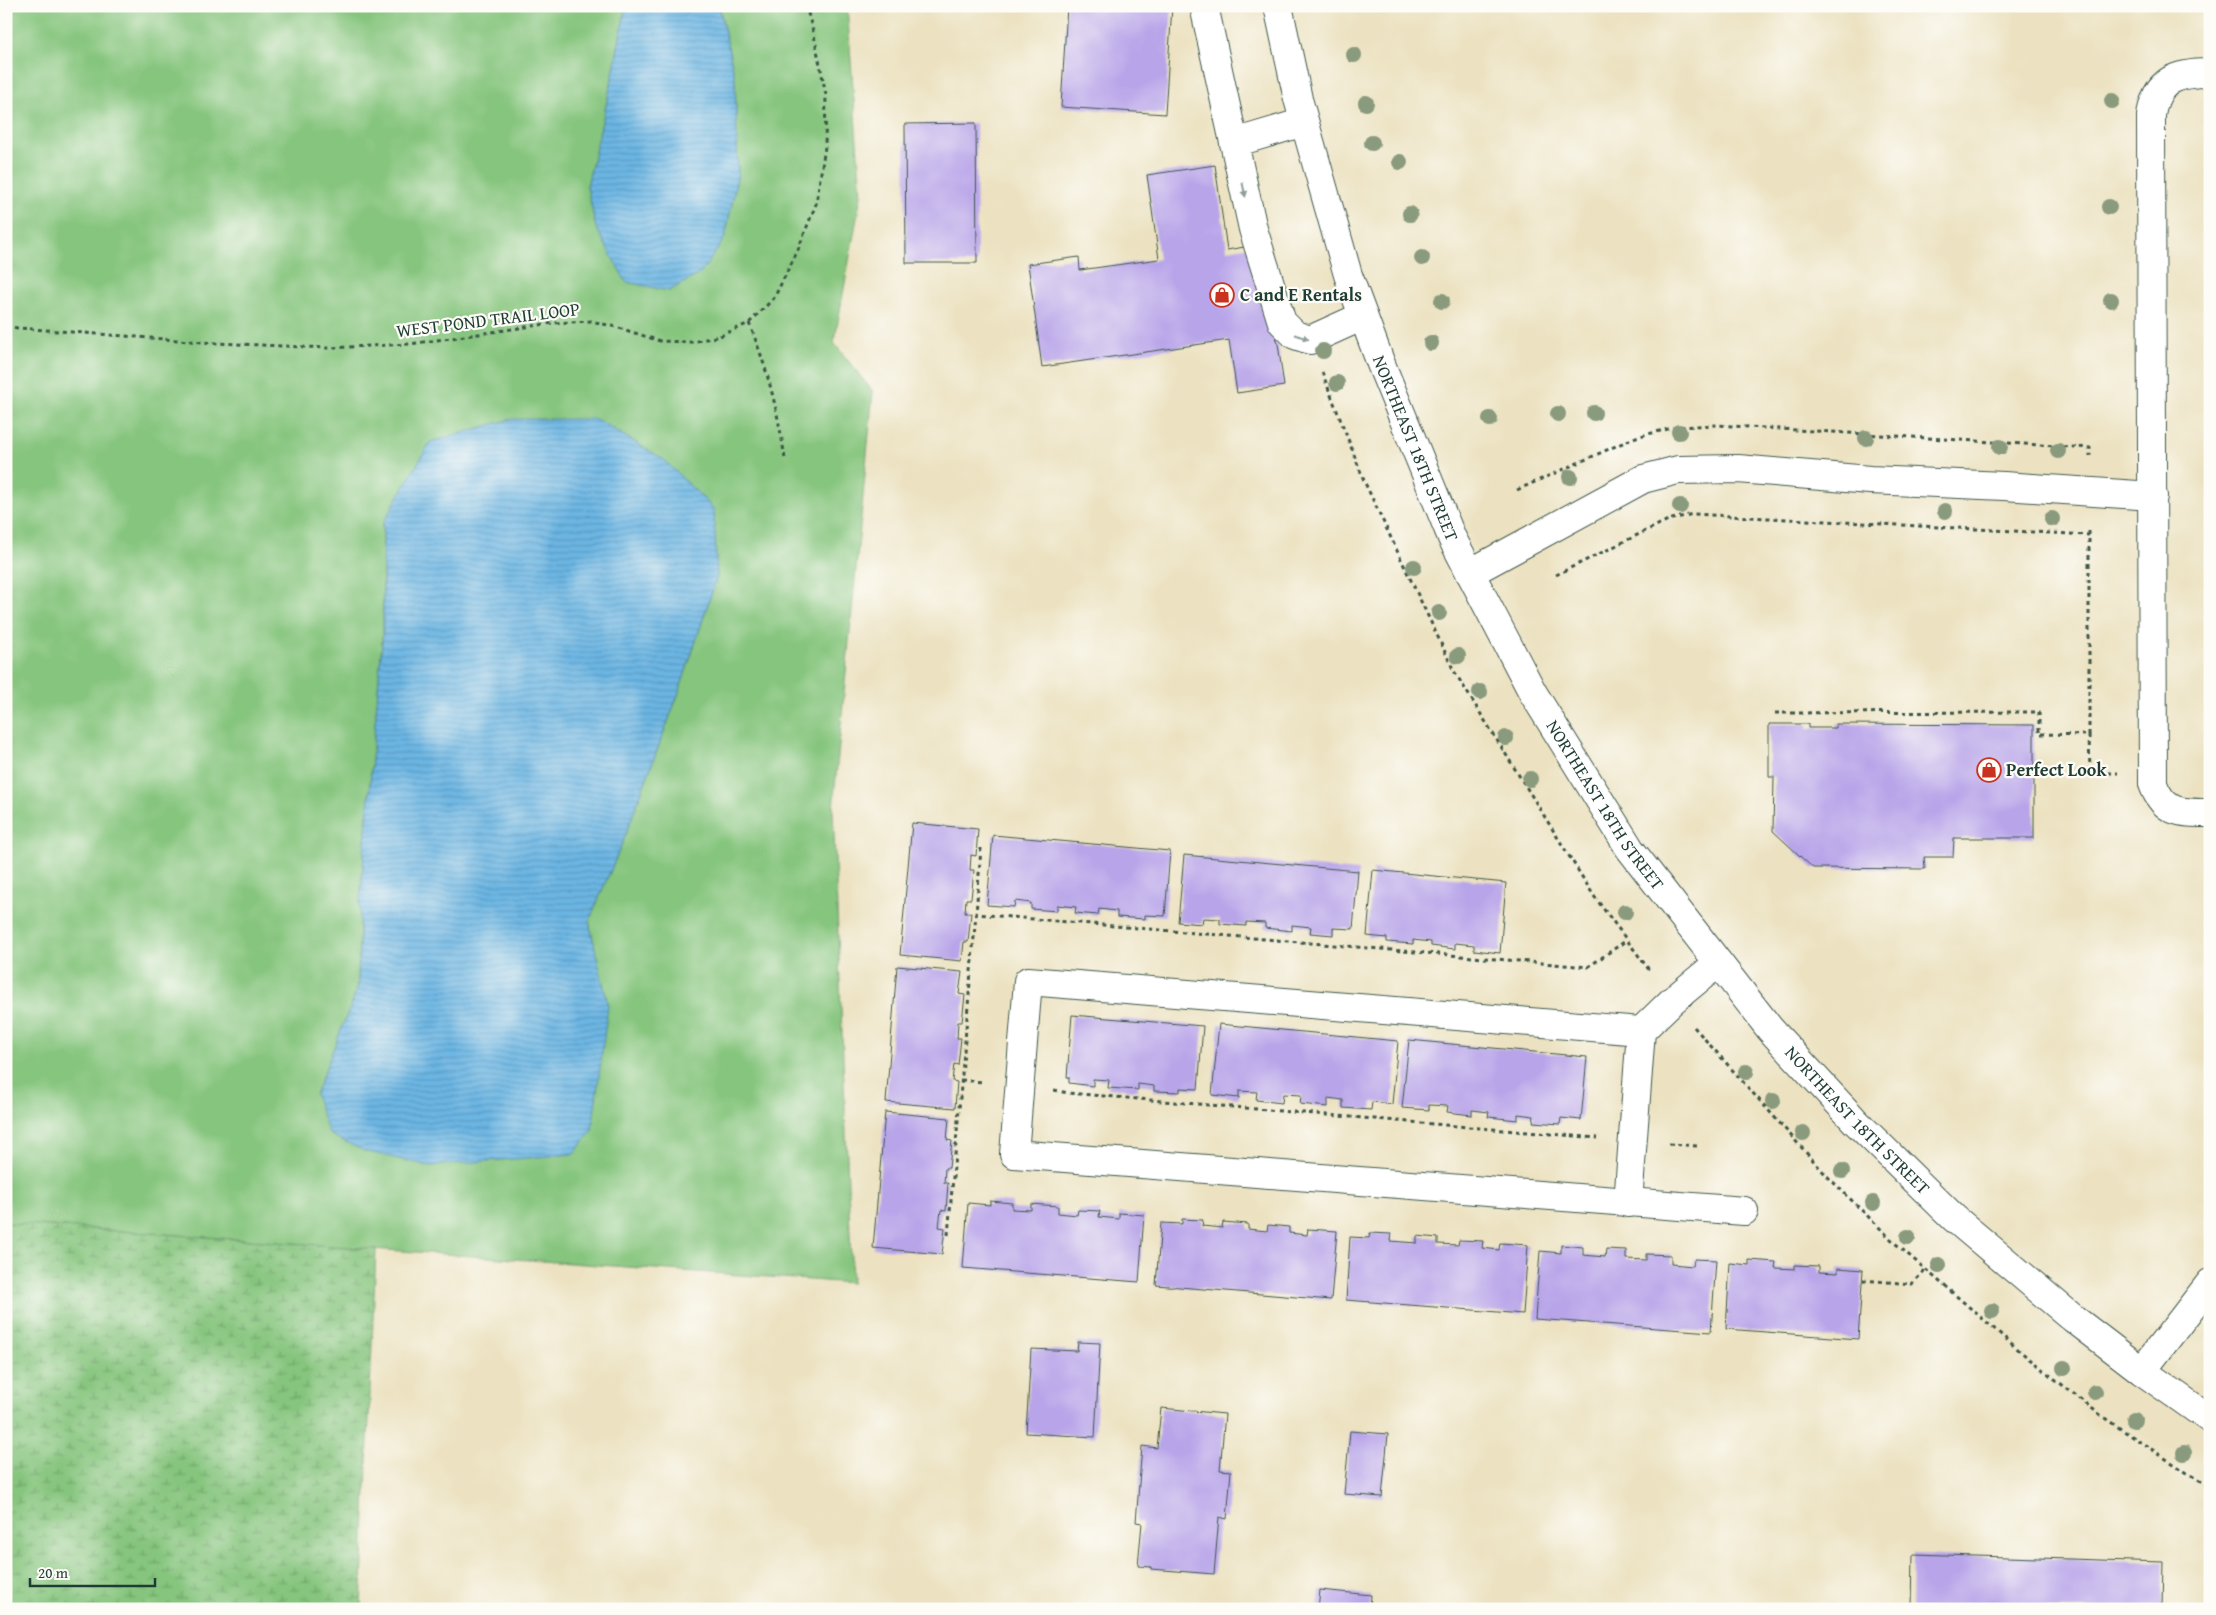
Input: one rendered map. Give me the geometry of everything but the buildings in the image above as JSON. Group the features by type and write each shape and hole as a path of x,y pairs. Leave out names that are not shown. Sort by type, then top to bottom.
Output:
{"street":[{"path":"1204,6 1253,229 1282,322 1295,335 1310,340 1363,316"},
{"name":"NORTHEAST 18TH STREET","path":"1278,6 1304,122 1348,275 1452,538 1533,693 1630,850 1770,1029 1836,1101 1954,1218 2074,1319 2142,1371 2210,1419"},
{"path":"2210,73 2187,73 2175,77 2158,92 2152,110 2153,784 2157,795 2164,804 2174,810 2185,813 2210,813"},
{"path":"1234,143 1304,122"},
{"path":"1470,573 1643,478 1678,470 1738,469 1870,480 2153,496"},
{"path":"1628,1203 1641,1031 1672,1001 1718,962"},
{"path":"1641,1031 1028,981 1014,1154 1744,1211"},
{"path":"2142,1371 2210,1283"}],"path":[{"name":"WEST POND TRAIL LOOP","path":"6,327 206,342 328,348 410,344 553,323 591,321 660,341 692,342 720,336 749,323 774,298 797,252 816,204 825,147 826,95 806,6"},
{"path":"749,323 764,360 779,417 786,459"},
{"path":"1518,490 1636,437 1676,428 1717,425 2090,448 2089,735 2039,734 2039,712 1775,713"},
{"path":"1556,575 1668,520 1693,514 2089,535"},
{"path":"948,1235 981,848"},
{"path":"976,914 1588,967 1627,940"},
{"path":"961,1080 1019,1085 1068,1093 1698,1146"},
{"path":"1863,1280 1912,1284 1925,1270"}],"green space":[{"path":"6,6 626,6 611,84 587,186 596,228 725,238 738,173 735,78 719,6 847,6 861,196 834,343 873,392 833,808 852,1283 6,1223","holes":["383,523 717,577 679,692 622,844 589,921 608,1006 315,1095 358,988 360,902 383,630"]},
{"path":"6,1223 376,1249 361,1609 6,1609"}],"water":[{"path":"626,6 719,6 735,78 738,173 725,238 701,273 669,291 626,282 596,228 587,186 611,84"},
{"path":"511,419 596,419 663,459 714,509 717,577 679,692 622,844 589,921 608,1006 592,1131 574,1154 429,1166 364,1151 329,1134 315,1095 358,987 360,902 383,630 383,523 430,442"}],"place":[{"name":"C and E Rentals","path":"1222,295"},
{"name":"Perfect Look","path":"1989,770"}]}
